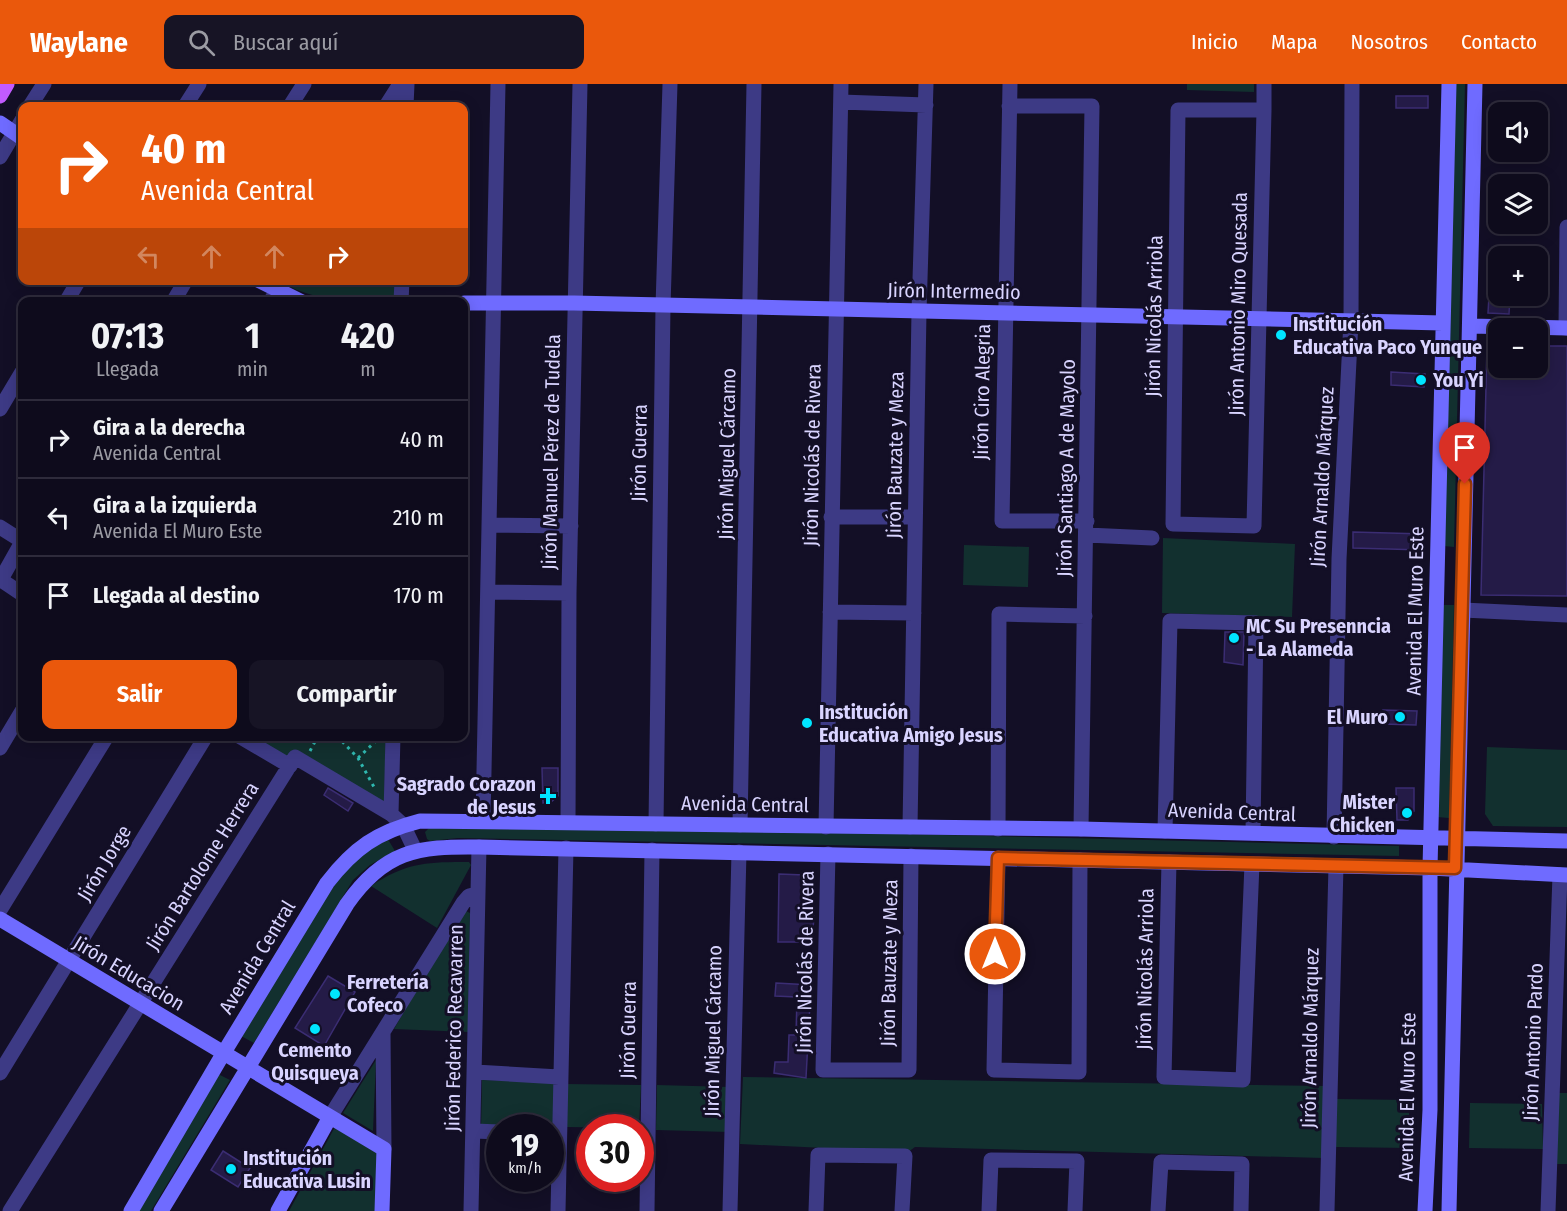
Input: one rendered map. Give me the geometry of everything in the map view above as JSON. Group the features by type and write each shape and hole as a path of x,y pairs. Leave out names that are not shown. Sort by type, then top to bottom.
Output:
{"main road":[{"path":"0,96 7,84"},
{"name":"Avenida El Muro Este","path":"1425,1211 1429,1121 1430,868 1449,84"},
{"path":"1449,1211 1455,868 1475,84"},
{"path":"0,123 18,129"},
{"name":"Jirón Intermedio","path":"468,303 574,303 1174,319 1259,318 1443,323"},
{"path":"1470,326 1567,328"},
{"path":"1437,574 1463,575"},
{"name":"Avenida Central","path":"131,1211 223,1054 337,870 363,845 382,832 403,825 420,821 483,820 1165,831 1567,841"},
{"path":"161,1211 247,1067 362,883 398,856 415,850 433,847 479,847 652,850 1455,868 1563,875"},
{"name":"Jirón Educacion","path":"0,919 384,1149"},
{"path":"278,1211 330,1117"},
{"path":"1429,1121 1451,1122"},
{"path":"382,1211 384,1149"}],"street":[{"path":"33,102 44,84"},
{"path":"188,102 199,84"},
{"path":"293,102 304,84"},
{"path":"389,102 400,84"},
{"path":"406,102 407,84"},
{"path":"483,820 498,84"},
{"path":"574,84 580,84"},
{"name":"Jirón Manuel Pérez de Tudela","path":"568,822 569,593 580,84"},
{"name":"Jirón Guerra","path":"656,824 663,306 669,84"},
{"name":"Jirón Miguel Cárcamo","path":"740,825 754,84"},
{"name":"Jirón Nicolás de Rivera","path":"826,827 841,84"},
{"name":"Jirón Bauzate y Meza","path":"910,827 919,312 926,84"},
{"name":"Jirón Ciro Alegria","path":"1010,84 1004,313 1002,521 1087,528"},
{"name":"Jirón Antonio Miro Quesada","path":"1173,524 1254,526 1264,84"},
{"name":"Jirón Arnaldo Márquez","path":"1334,837 1339,559 1351,321 1352,84"},
{"path":"841,102 926,105"},
{"name":"Jirón Santiago A de Mayolo","path":"1009,106 1092,106 1081,830"},
{"name":"Jirón Nicolás Arriola","path":"1173,524 1178,110 1264,110"},
{"path":"0,157 18,133"},
{"path":"1567,227 1567,328"},
{"path":"0,409 18,379"},
{"path":"831,517 915,517"},
{"path":"489,525 571,526"},
{"path":"0,527 18,539"},
{"path":"1087,528 1152,538"},
{"path":"18,549 0,581 18,592"},
{"path":"489,592 569,593"},
{"path":"1463,610 1567,615"},
{"path":"830,612 914,613"},
{"path":"998,829 999,614 1085,616"},
{"path":"1165,831 1170,621 1256,623 1253,833"},
{"path":"0,748 18,718"},
{"path":"0,910 104,741"},
{"name":"Jirón Jorge","path":"0,1072 203,741"},
{"path":"249,741 391,814 403,825 415,850"},
{"path":"391,814 393,741"},
{"name":"Jirón Bartolome Herrera","path":"10,1211 292,762"},
{"name":"Jirón Federico Recavarren","path":"471,1211 479,847"},
{"path":"557,1114 560,1077 566,849"},
{"name":"Jirón Guerra","path":"647,1211 652,850"},
{"name":"Jirón Miguel Cárcamo","path":"730,1211 739,852"},
{"name":"Jirón Nicolás de Rivera","path":"828,854 823,1070 909,1070"},
{"name":"Jirón Bauzate y Meza","path":"909,1070 911,856"},
{"path":"998,858 994,1070 1079,1072 1080,860"},
{"name":"Jirón Nicolás Arriola","path":"1169,862 1164,1077 1243,1080 1252,864"},
{"name":"Jirón Arnaldo Márquez","path":"1327,1211 1336,866"},
{"name":"Jirón Antonio Pardo","path":"1548,1211 1563,875"},
{"path":"330,1117 463,903 469,896 477,894"},
{"path":"383,1032 384,1149"},
{"path":"475,1072 560,1077"},
{"path":"474,1131 486,1131"},
{"path":"816,1211 818,1155 905,1156 902,1211"},
{"path":"989,1211 991,1160 1077,1161 1075,1211"},
{"path":"1158,1211 1161,1162 1242,1164 1241,1211"},
{"path":"557,1192 558,1211"}],"path":[{"path":"342,741 358,758 377,793"},
{"path":"358,758 375,741"}],"green space":[{"path":"1187,84 1254,84 1254,92 1187,90"},
{"path":"1456,84 1465,84 1454,547 1444,546"},
{"path":"397,285 397,297 323,297 288,286"},
{"path":"1163,538 1295,544 1292,617 1162,613"},
{"path":"964,545 1029,547 1028,587 963,585"},
{"path":"1442,605 1454,605 1449,818 1437,817"},
{"path":"256,741 386,741 384,805 289,761"},
{"path":"1487,747 1567,750 1567,827 1493,826 1485,814"},
{"path":"430,827 731,830 1399,846 1399,856 458,838 430,841 425,832"},
{"path":"386,836 395,851 370,865 353,880 254,1043 241,1036 335,879"},
{"path":"469,862 471,865 437,928 371,886 394,873 415,866"},
{"path":"466,911 470,913 468,1032 394,1029 461,914"},
{"path":"376,1060 373,1131 343,1113"},
{"path":"218,1074 230,1080 151,1211 135,1211"},
{"path":"743,1077 1325,1086 1323,1158 915,1147 908,1152 740,1144"},
{"path":"482,1080 554,1082 554,1114 486,1114 486,1129 481,1129"},
{"path":"565,1084 641,1085 640,1114 576,1114 576,1127 566,1127"},
{"path":"657,1085 730,1087 729,1132 656,1130"},
{"path":"1556,1093 1567,1093 1567,1164 1555,1164"},
{"path":"1336,1099 1409,1100 1409,1148 1336,1147"},
{"path":"1470,1103 1542,1104 1543,1149 1469,1148"},
{"path":"336,1125 378,1152 377,1211 289,1211"}],"building":[{"path":"1396,96 1428,96 1428,108 1396,108"},
{"path":"1488,306 1509,306 1509,314 1488,313"},
{"path":"1487,345 1488,378 1548,378 1548,346 1567,346 1567,596 1481,595"},
{"path":"1391,372 1425,374 1424,387 1391,385"},
{"path":"1353,532 1424,534 1423,550 1353,548"},
{"name":"MC Su Presenncia - La Alameda","path":"1225,632 1244,632 1243,665 1224,662"},
{"name":"El Muro","path":"1383,710 1417,711 1416,725 1383,724"},
{"path":"542,768 558,768 558,796 551,802 543,803"},
{"path":"328,788 353,803 348,811 324,795"},
{"path":"1396,788 1414,788 1414,811 1408,820 1397,820"},
{"path":"779,874 804,875 802,916 814,916 812,942 778,942"},
{"path":"328,976 355,992 324,1046 295,1028"},
{"path":"776,983 811,985 806,1078 774,1073 775,1062 788,1062 789,1035 796,1035 797,997 775,996"},
{"name":"Institución Educativa Lusin","path":"223,1151 250,1168 238,1187 211,1170"}],"place":[{"name":"Institución Educativa Paco Yunque","path":"1281,335"},
{"name":"You Yi","path":"1421,380"},
{"name":"MC Su Presenncia - La Alameda","path":"1234,638"},
{"name":"El Muro","path":"1400,717"},
{"name":"Institución Educativa Amigo Jesus","path":"807,723"},
{"name":"Sagrado Corazon de Jesus","path":"548,796"},
{"name":"Mister Chicken","path":"1407,813"},
{"name":"Ferretería Cofeco","path":"335,994"},
{"name":"Cemento Quisqueya","path":"315,1029"},
{"name":"Institución Educativa Lusin","path":"231,1169"}],"route":[{"path":"995,954 995,885 998,858 1455,868 1465,484"}]}
